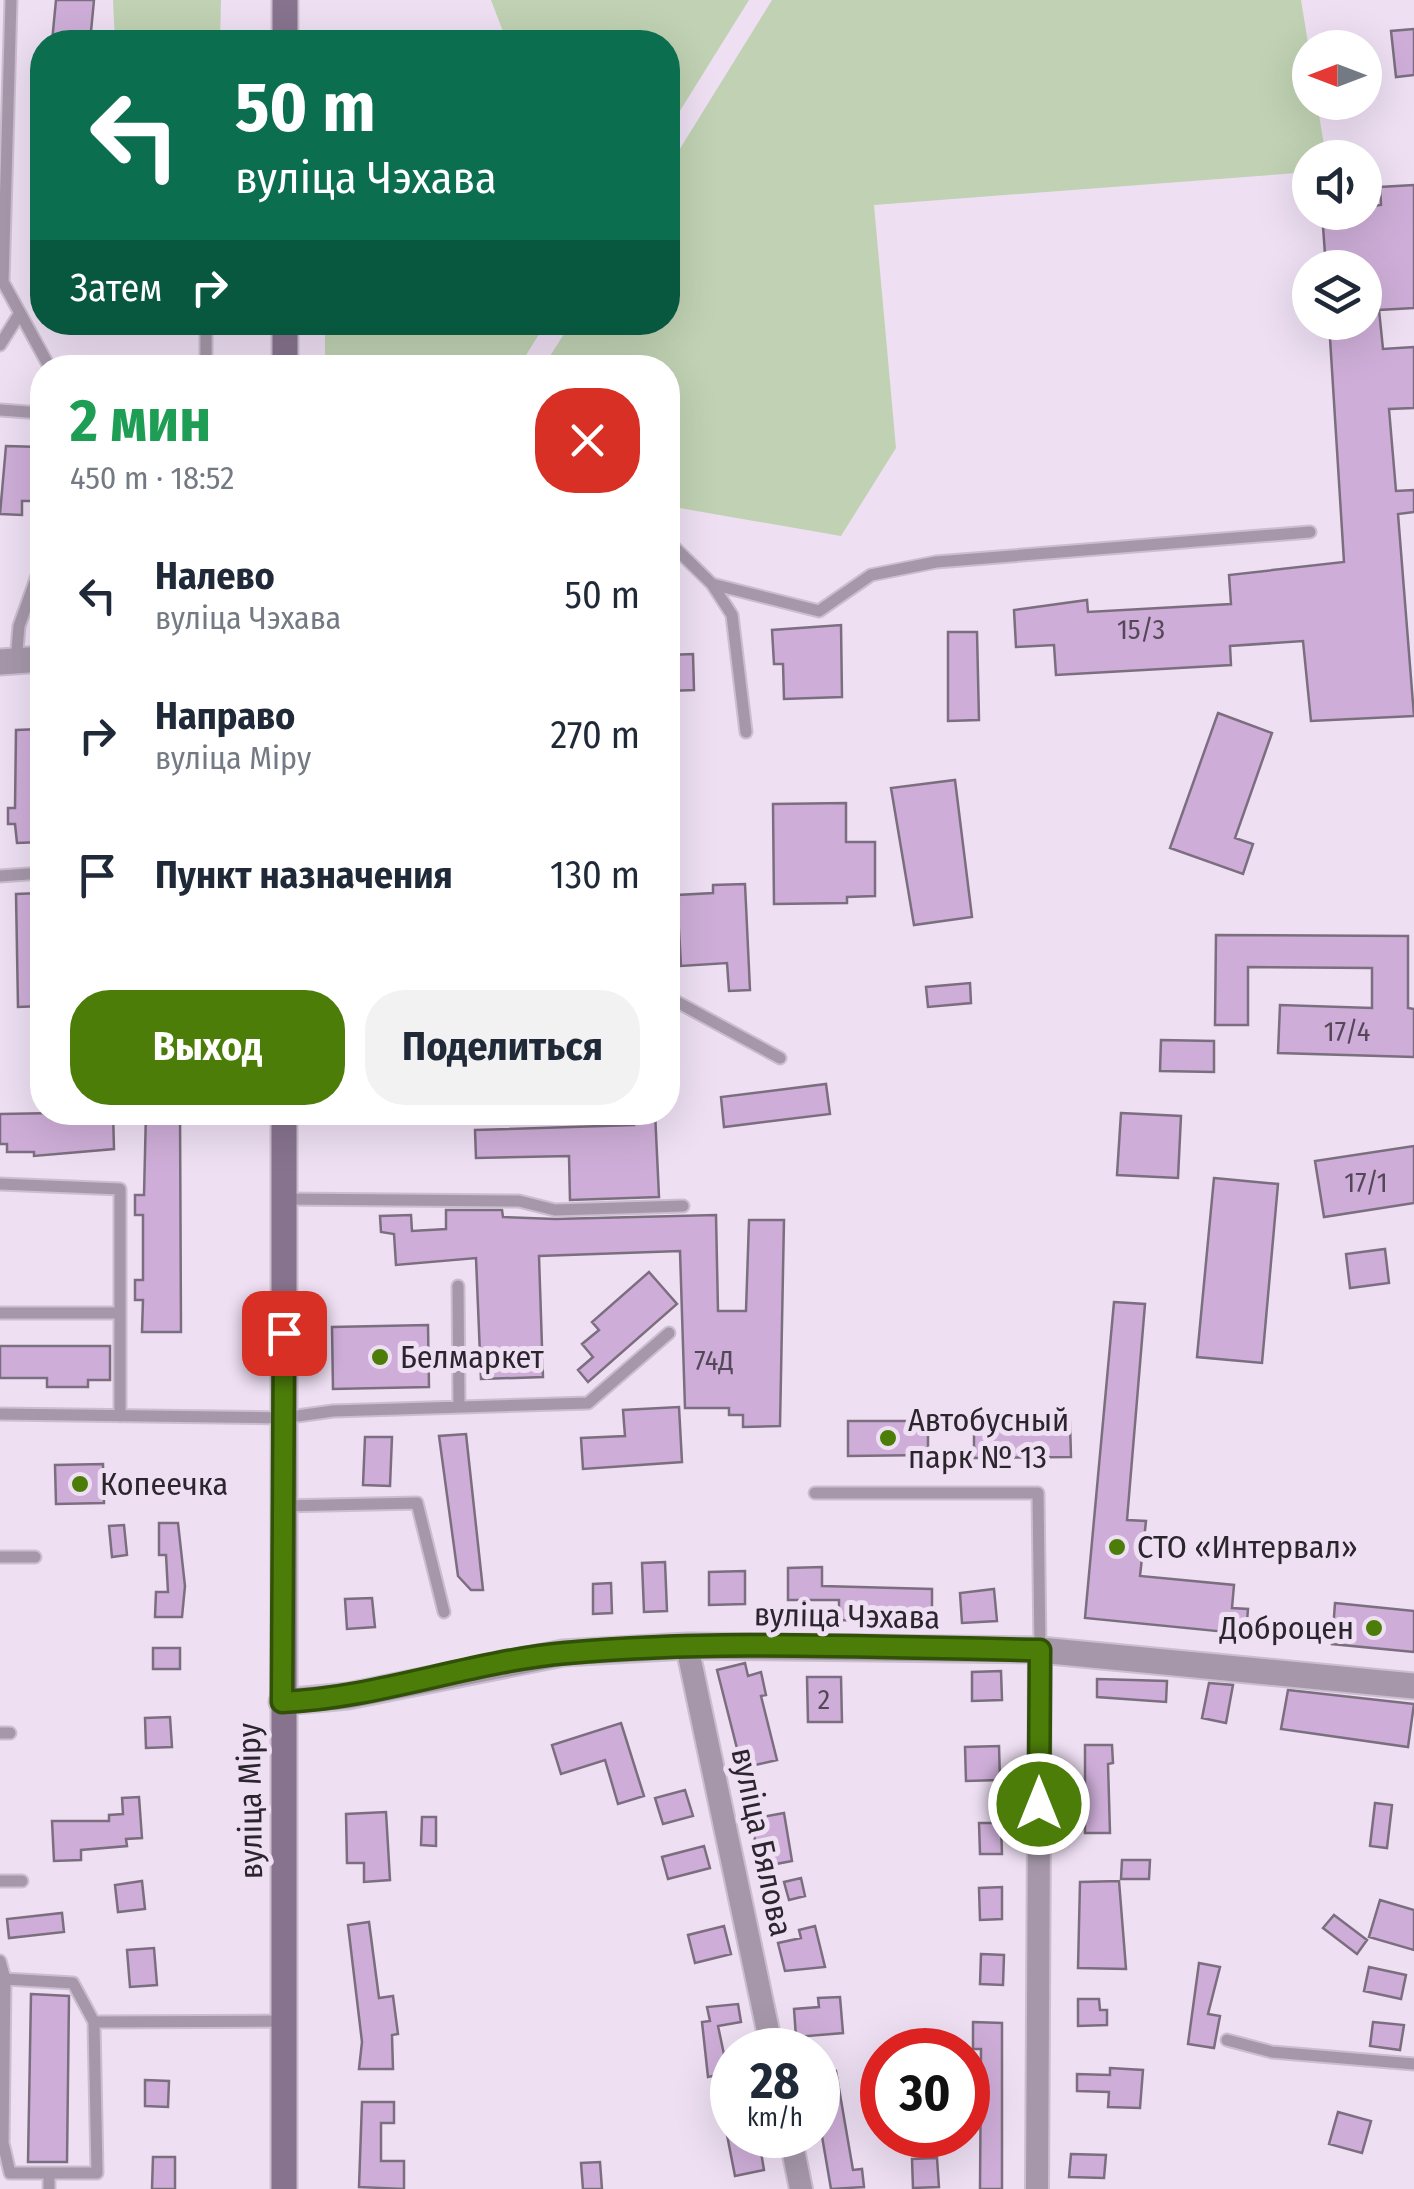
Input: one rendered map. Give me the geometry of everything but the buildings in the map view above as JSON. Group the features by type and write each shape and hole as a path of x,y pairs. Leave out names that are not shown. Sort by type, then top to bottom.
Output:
{"main road":[{"path":"285,0 285,30"},
{"name":"вуліца Міру","path":"284,1125 284,2189"}],"street":[{"name":"вуліца Чэхава","path":"282,1702 348,1696 563,1653 688,1646 1040,1650 1414,1686"},
{"name":"вуліца Бялова","path":"688,1646 767,2028"},
{"path":"1036,2189 1040,1650"},
{"path":"795,2158 802,2189"}],"lane":[{"path":"11,0 3,282 30,331"},
{"path":"0,345 20,313"},
{"path":"0,410 30,412"},
{"path":"712,584 819,611 870,575 936,562 1310,532"},
{"path":"680,552 712,584 732,616 746,732"},
{"path":"8,662 30,595"},
{"path":"0,876 30,874"},
{"path":"680,1004 780,1058"},
{"path":"0,1184 120,1190 120,1416"},
{"path":"284,1199 519,1201 555,1210 682,1206"},
{"path":"458,1286 459,1407"},
{"path":"0,1313 120,1313"},
{"path":"0,1414 283,1418 333,1411 588,1403 669,1333"},
{"path":"815,1492 1038,1493 1040,1650"},
{"path":"282,1506 418,1503 444,1612"},
{"path":"0,1557 35,1557"},
{"path":"0,1881 22,1882"},
{"path":"0,1961 5,1979 1,2143 10,2173 96,2174"},
{"path":"5,1979 73,1983 94,2022 97,2189"},
{"path":"94,2022 285,2021"},
{"path":"1227,2040 1272,2052 1414,2064"},
{"path":"49,2173 49,2189"}],"green space":[{"path":"113,0 221,0 220,30 114,30"},
{"path":"491,0 749,0 680,111 680,30 502,30"},
{"path":"772,0 1301,0 1306,30 1292,30 1292,120 1320,120 1323,140 1292,140 1292,173 874,205 896,448 841,536 680,508 680,355 551,355 563,335 680,335 680,149"},
{"path":"325,335 539,335 526,355 325,355"}],"place":[{"name":"Белмаркет","path":"380,1357"},
{"name":"Автобусный парк № 13","path":"888,1438"},
{"name":"Копеечка","path":"80,1484"},
{"name":"СТО «Интервал»","path":"1117,1547"},
{"name":"Доброцен","path":"1374,1628"}],"route":[{"path":"284,1333 282,1702 348,1696 563,1653 688,1646 1040,1650 1039,1804"}]}
